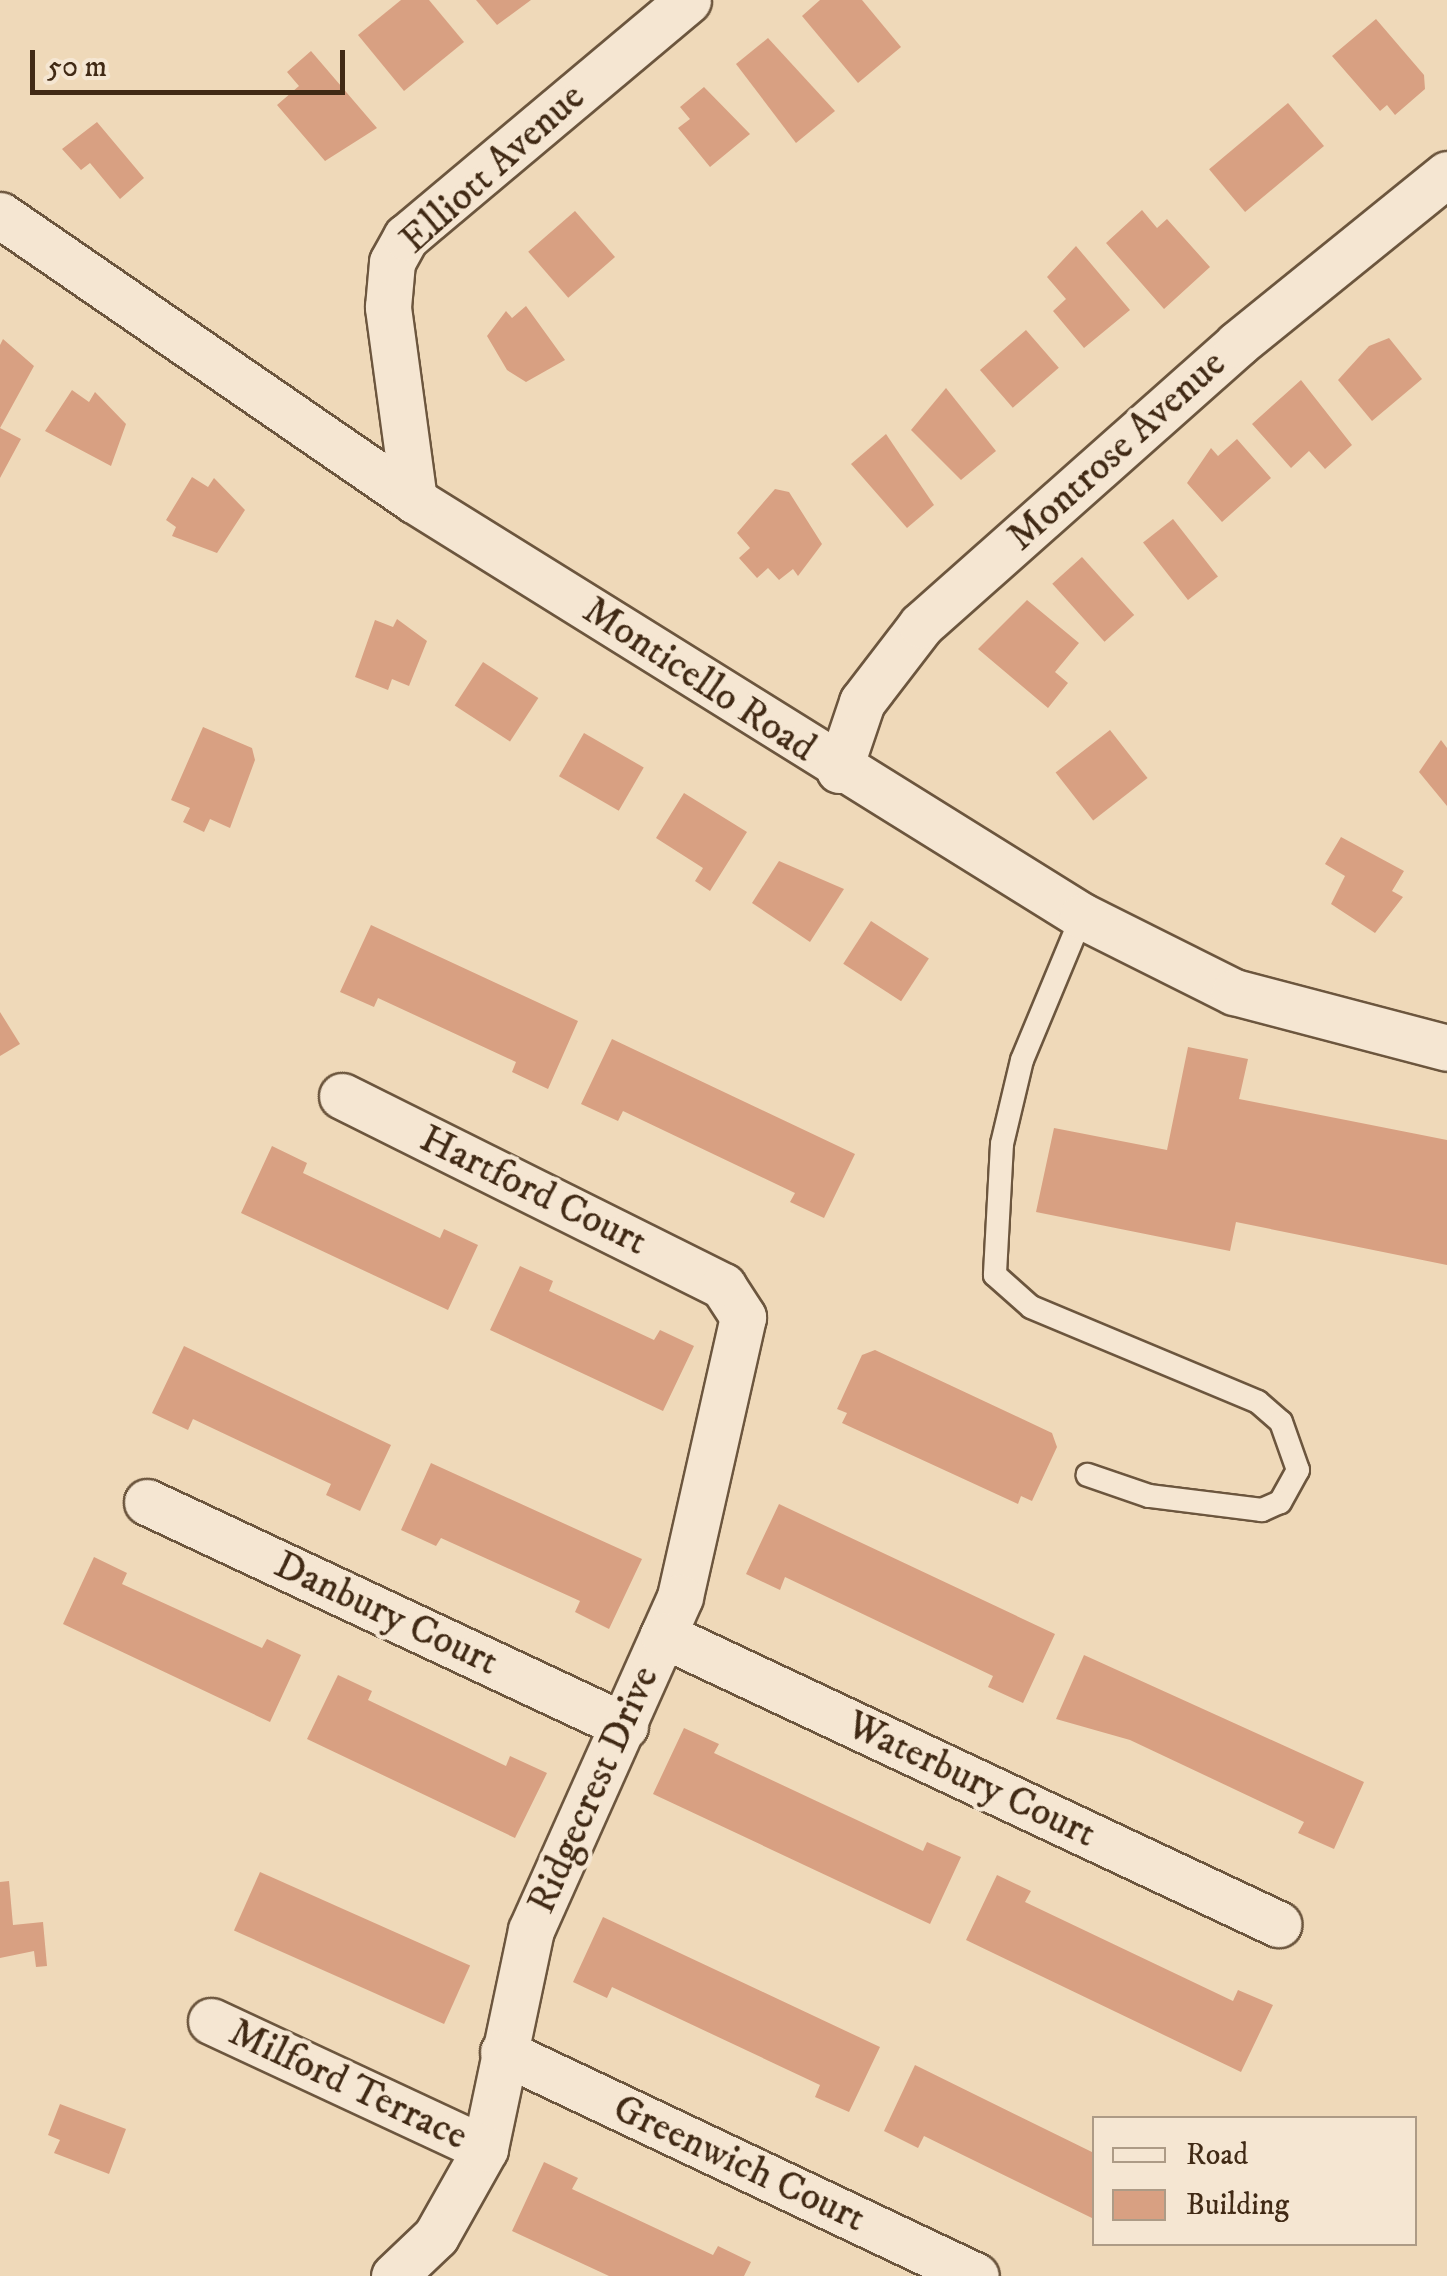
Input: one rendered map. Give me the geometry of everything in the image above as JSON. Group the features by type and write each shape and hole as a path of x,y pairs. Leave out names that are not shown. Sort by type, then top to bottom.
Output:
{"street":[{"name":"Elliott Avenue","path":"414,500 388,307 392,262 406,237 688,0"},
{"name":"Montrose Avenue","path":"839,770 862,702 921,625 1237,344 1447,174"},
{"name":"Monticello Road","path":"0,215 414,500 839,770 1082,916 1234,992 1447,1048"},
{"name":"Hartford Court","path":"342,1096 723,1286"},
{"name":"Ridgecrest Drive","path":"394,2276 446,2222 486,2148 531,1930 663,1635 735,1381 743,1317 723,1286"},
{"name":"Danbury Court","path":"147,1502 624,1726"},
{"name":"Waterbury Court","path":"663,1635 1278,1924"},
{"name":"Milford Terrace","path":"211,2021 486,2148"},
{"name":"Greenwich Court","path":"503,2052 976,2276"}],"lane":[{"path":"1082,916 1022,1060 1002,1144 995,1275 1030,1307 1258,1402 1281,1422 1298,1470 1280,1502 1262,1510 1149,1496 1088,1475"}],"building":[{"path":"401,0 429,0 464,42 404,91 358,35"},
{"path":"476,0 531,0 497,25"},
{"path":"820,0 862,0 901,47 858,83 802,16"},
{"path":"1376,19 1424,75 1425,89 1395,115 1387,105 1380,111 1332,56"},
{"path":"768,38 835,111 796,143 736,64"},
{"path":"311,51 377,128 325,161 277,105 299,86 287,72"},
{"path":"704,87 750,134 710,167 678,128 690,119 680,107"},
{"path":"1288,103 1324,146 1245,212 1209,169"},
{"path":"97,122 144,178 120,199 90,163 81,170 62,149"},
{"path":"1142,210 1157,228 1167,219 1210,267 1164,309 1106,243"},
{"path":"575,211 615,257 568,298 528,252"},
{"path":"1076,246 1130,310 1084,348 1053,311 1066,299 1047,277"},
{"path":"526,306 565,360 526,382 507,370 487,336 506,311 512,318"},
{"path":"1026,330 1059,368 1013,408 980,370"},
{"path":"1389,338 1422,379 1372,421 1338,380 1369,346"},
{"path":"3,339 34,366 0,428 0,345"},
{"path":"1301,380 1352,445 1325,469 1309,451 1291,468 1252,424"},
{"path":"946,388 996,451 961,480 911,430"},
{"path":"72,390 89,402 95,392 126,424 111,466 45,431"},
{"path":"0,428 21,439 0,478"},
{"path":"886,434 934,505 907,528 851,464"},
{"path":"1237,439 1271,478 1222,522 1187,483 1211,448 1218,456"},
{"path":"192,477 208,487 214,478 245,510 217,553 172,536 176,527 166,520"},
{"path":"775,489 789,492 822,544 798,576 793,569 779,580 768,568 757,578 739,558 750,548 737,533"},
{"path":"1173,519 1218,577 1188,600 1143,542"},
{"path":"1082,557 1134,615 1104,642 1052,584"},
{"path":"1027,600 1079,643 1055,672 1068,683 1048,708 978,649"},
{"path":"397,619 427,641 409,686 392,679 388,690 355,677 375,620 393,627"},
{"path":"483,662 538,698 510,742 455,706"},
{"path":"203,727 252,748 255,760 230,828 210,819 204,832 183,822 190,808 171,800"},
{"path":"1110,730 1148,778 1093,821 1056,772"},
{"path":"584,733 644,768 619,811 559,776"},
{"path":"1441,740 1447,748 1447,806 1419,772"},
{"path":"684,793 747,832 710,891 695,881 703,868 656,838"},
{"path":"1341,837 1404,871 1392,891 1403,897 1375,933 1331,904 1345,876 1325,864"},
{"path":"779,861 844,889 810,942 752,903"},
{"path":"871,921 929,959 901,1001 843,964"},
{"path":"371,925 578,1021 548,1089 512,1072 516,1062 378,998 374,1007 340,992"},
{"path":"0,1012 20,1044 0,1056"},
{"path":"612,1039 855,1154 824,1218 790,1202 795,1193 623,1111 618,1121 581,1104"},
{"path":"1188,1047 1248,1059 1239,1099 1447,1140 1447,1265 1236,1222 1230,1251 1036,1212 1054,1128 1167,1150"},
{"path":"272,1146 307,1163 303,1173 440,1238 444,1229 478,1245 448,1310 241,1213"},
{"path":"520,1266 553,1281 549,1291 654,1340 660,1330 694,1346 663,1411 490,1330"},
{"path":"184,1346 391,1445 360,1511 326,1495 331,1484 193,1419 188,1430 152,1413"},
{"path":"875,1350 1052,1433 1057,1447 1032,1501 1021,1496 1018,1504 842,1423 847,1413 837,1409 862,1355"},
{"path":"431,1463 642,1559 609,1629 575,1612 580,1601 441,1538 436,1546 401,1530"},
{"path":"779,1504 1055,1634 1023,1703 988,1687 993,1676 785,1577 780,1590 746,1574"},
{"path":"94,1557 127,1573 122,1584 262,1648 267,1639 301,1655 270,1722 63,1624"},
{"path":"1084,1655 1364,1782 1334,1849 1298,1833 1304,1822 1130,1740 1056,1719"},
{"path":"338,1675 372,1691 368,1700 506,1766 510,1756 547,1773 515,1838 307,1739"},
{"path":"684,1728 719,1744 714,1753 923,1851 927,1842 961,1857 930,1924 653,1794"},
{"path":"260,1872 470,1966 444,2024 234,1930"},
{"path":"997,1875 1031,1891 1025,1902 1233,2001 1238,1990 1273,2005 1241,2072 966,1940"},
{"path":"9,1881 13,1925 43,1922 47,1966 36,1967 34,1951 0,1958 0,1882"},
{"path":"603,1917 880,2047 849,2112 815,2097 820,2085 612,1987 607,1998 573,1982"},
{"path":"915,2065 1092,2152 1092,2218 924,2136 918,2148 884,2131"},
{"path":"60,2104 126,2129 109,2174 54,2153 60,2140 48,2135"},
{"path":"544,2162 578,2178 572,2189 713,2255 718,2246 751,2262 744,2276 609,2276 512,2231"}]}
